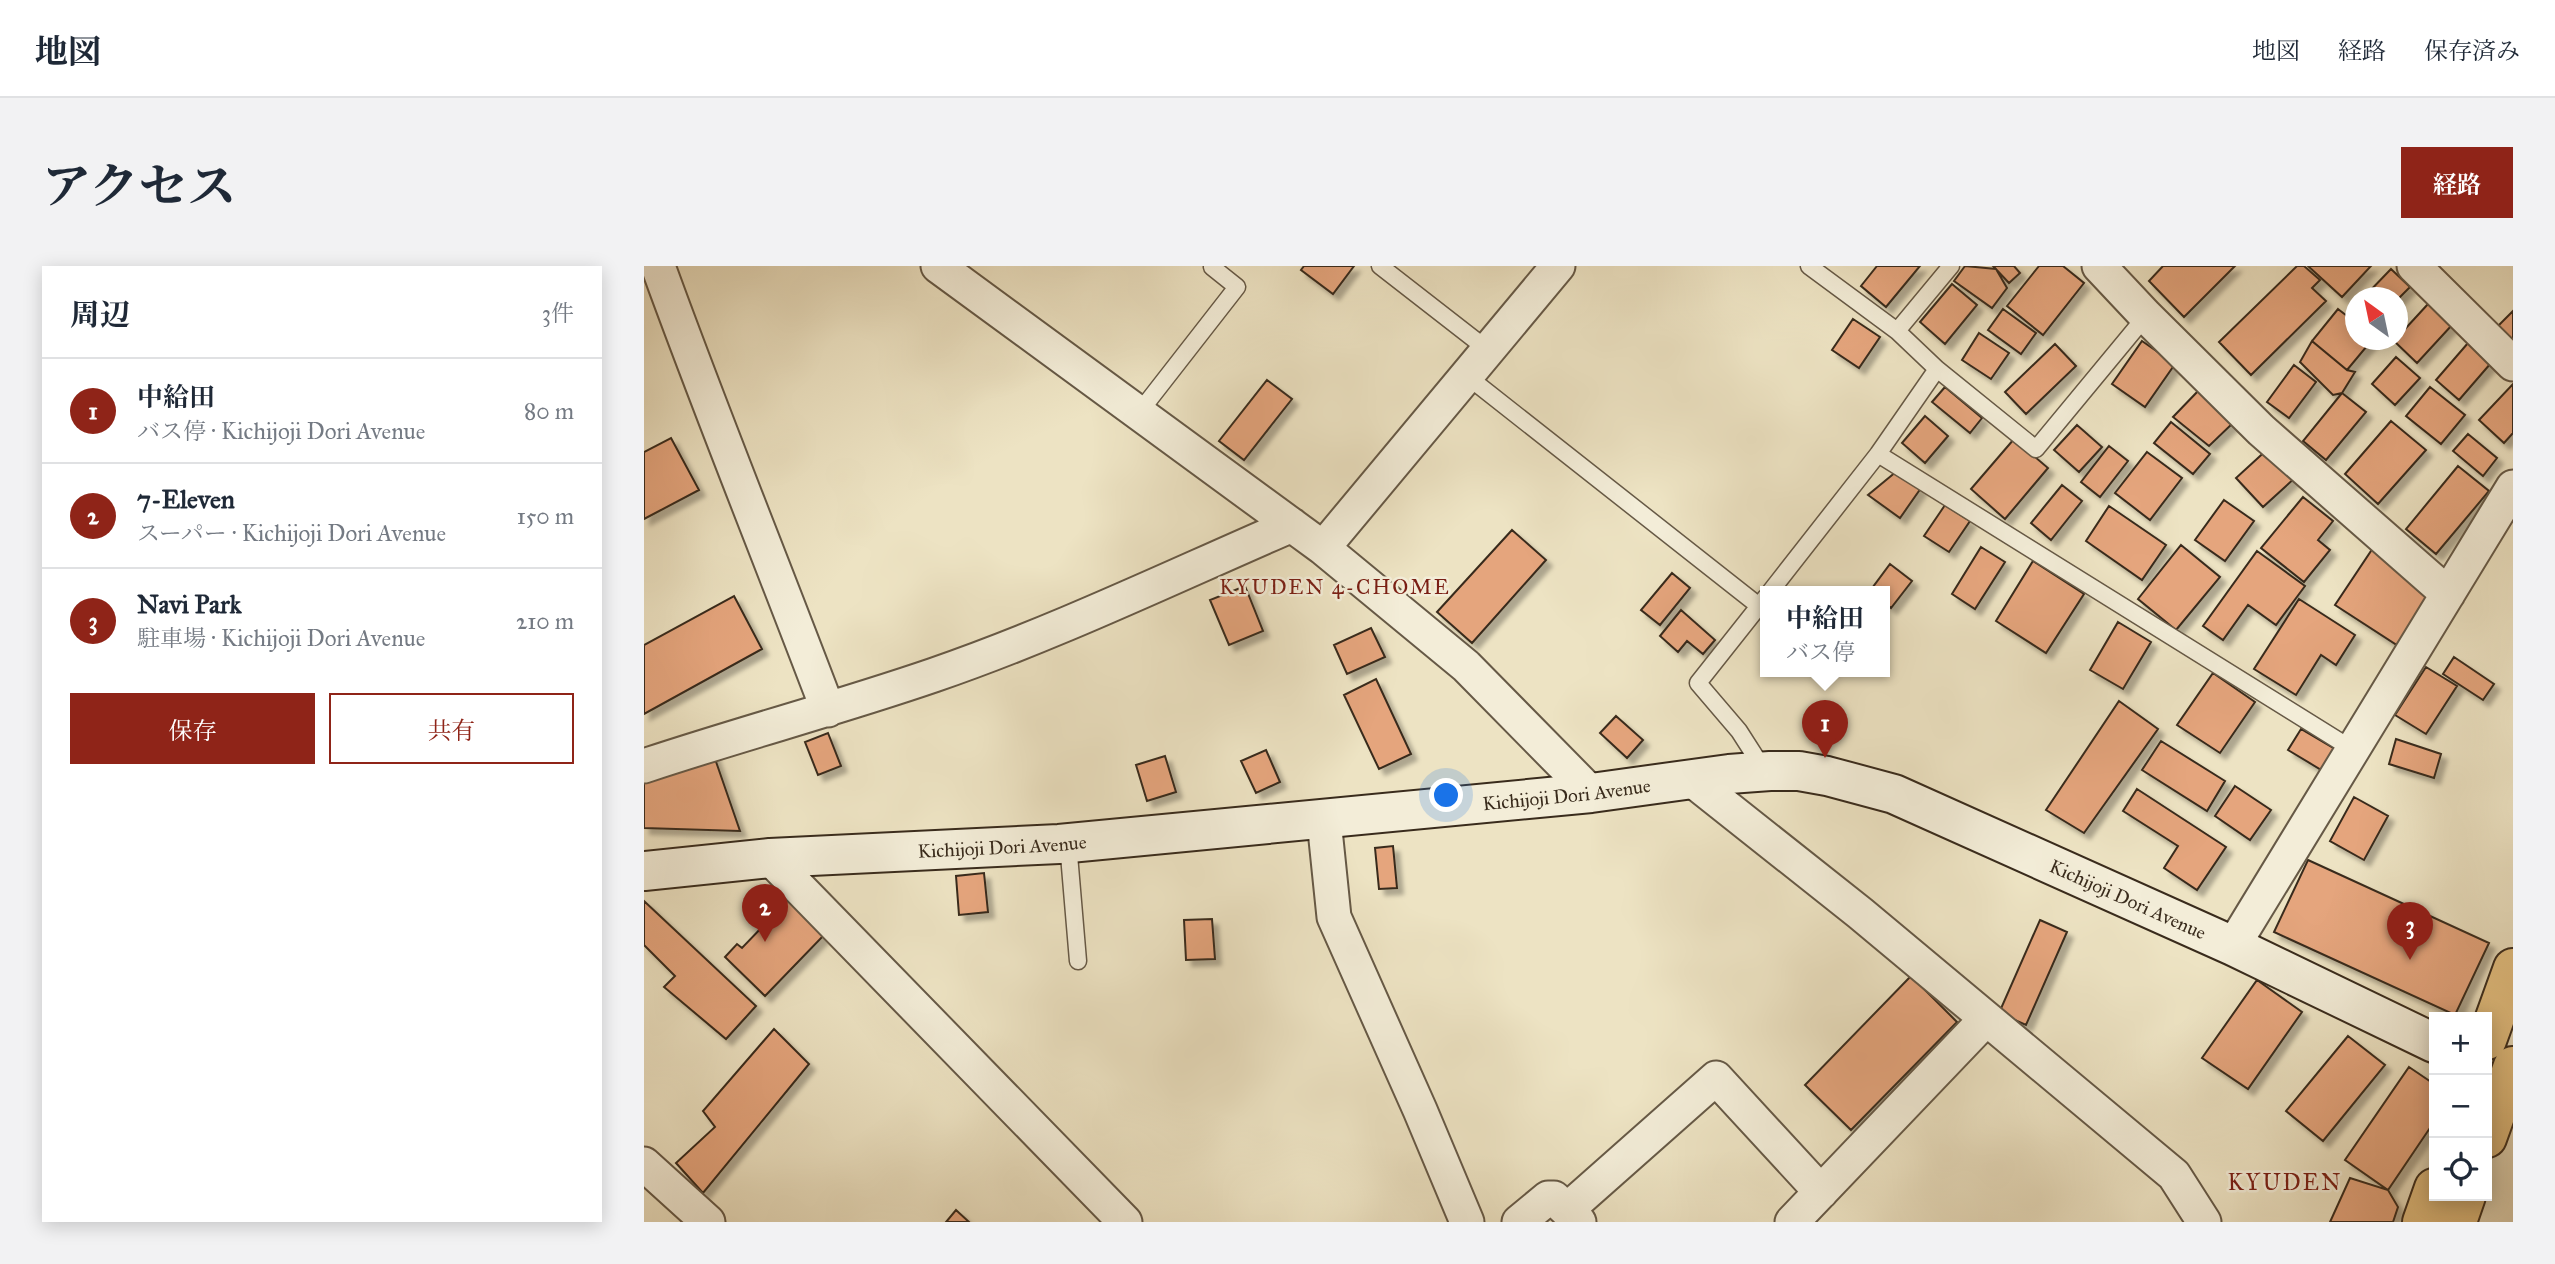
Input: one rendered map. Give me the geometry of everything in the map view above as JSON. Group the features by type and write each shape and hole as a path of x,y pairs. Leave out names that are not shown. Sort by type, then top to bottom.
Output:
{"highway":[{"path":"2492,1026 2513,968"},
{"path":"2492,1117 2503,1071"},
{"path":"2422,1222 2429,1201"},
{"path":"2457,1222 2464,1201"}],"main road":[{"name":"Kichijoji Dori Avenue","path":"644,871 770,858 1068,843 1591,793 1729,774 1800,771 1894,794 2232,946 2429,1041"}],"street":[{"path":"658,266 700,383 828,710"},
{"path":"1322,548 1558,266"},
{"path":"2099,266 2261,430 2448,594"},
{"path":"2414,266 2513,364"},
{"path":"953,270 1138,414 1322,548 1466,666 1591,793"},
{"path":"2232,946 2513,487"},
{"path":"644,766 936,674 1061,625 1292,525"},
{"path":"1691,779 1860,914 2174,1175 2204,1222"},
{"path":"1324,820 1334,917 1467,1222"},
{"path":"770,858 1125,1222"},
{"path":"1792,1222 1985,1020"},
{"path":"1520,1222 1548,1198 1554,1198 1574,1216 1716,1078 1821,1192"},
{"path":"651,1177 708,1222"}],"lane":[{"path":"1380,266 1488,350"},
{"path":"1809,266 1898,331 1937,369 2036,449 2146,316"},
{"path":"1898,331 1951,266"},
{"path":"1138,414 1237,287 1212,267"},
{"path":"1775,586 1878,454 1937,369"},
{"path":"1467,376 1760,600"},
{"path":"1878,454 2352,748"},
{"path":"1760,604 1698,682 1739,731 1765,772"},
{"path":"1068,843 1078,961"}],"building":[{"path":"1304,266 1354,266 1333,294 1301,270"},
{"path":"1877,266 1920,266 1886,307 1861,286"},
{"path":"1965,266 1996,269 2007,288 1992,308 1954,281"},
{"path":"1993,266 2014,266 2020,273 2009,283"},
{"path":"2039,266 2063,266 2084,283 2043,335 2007,306"},
{"path":"2163,266 2235,266 2184,317 2149,281"},
{"path":"2297,266 2304,266 2320,280 2312,288 2326,301 2251,375 2219,342"},
{"path":"2308,266 2371,266 2351,287 2345,287 2342,297"},
{"path":"2391,269 2410,287 2408,289 2374,287"},
{"path":"1952,284 1977,305 1945,344 1920,322"},
{"path":"2428,304 2452,325 2417,363 2403,350 2408,350 2408,326"},
{"path":"2003,309 2036,333 2021,354 1988,330"},
{"path":"2338,309 2345,314 2345,350 2364,350 2347,370 2312,341"},
{"path":"2513,311 2513,348 2494,330"},
{"path":"1853,319 1880,337 1859,368 1832,350"},
{"path":"1979,333 2009,353 1991,379 1962,360"},
{"path":"2142,341 2175,364 2145,407 2112,384"},
{"path":"2312,341 2347,370 2355,372 2342,393 2333,395 2300,362"},
{"path":"2468,343 2491,363 2459,400 2436,380"},
{"path":"2055,344 2076,366 2026,414 2005,392"},
{"path":"2396,357 2420,378 2395,405 2372,384"},
{"path":"2294,365 2316,382 2289,418 2267,402"},
{"path":"1267,380 1292,399 1244,460 1219,441"},
{"path":"2513,384 2513,433 2504,443 2479,420"},
{"path":"1945,387 1982,418 1970,433 1932,402"},
{"path":"2430,387 2465,415 2441,444 2406,416"},
{"path":"2200,389 2235,421 2209,446 2173,417"},
{"path":"2342,393 2366,412 2326,460 2303,441"},
{"path":"1925,416 1948,436 1925,463 1902,443"},
{"path":"2391,421 2426,450 2378,504 2345,474"},
{"path":"2171,422 2210,454 2193,474 2154,443"},
{"path":"2077,425 2102,447 2079,472 2054,450"},
{"path":"2468,434 2497,458 2483,476 2453,451"},
{"path":"671,438 699,490 644,519 644,452"},
{"path":"2014,439 2048,468 2005,519 1971,489"},
{"path":"2109,446 2128,461 2100,497 2081,482"},
{"path":"2270,447 2297,476 2263,507 2236,478"},
{"path":"2147,452 2182,478 2150,520 2115,493"},
{"path":"2458,466 2489,491 2436,554 2406,529"},
{"path":"1897,471 1921,488 1900,518 1868,495"},
{"path":"2062,485 2082,501 2051,540 2031,523"},
{"path":"2303,497 2333,521 2318,540 2330,550 2304,582 2261,548"},
{"path":"2224,500 2254,521 2225,561 2195,540"},
{"path":"1945,505 1970,521 1949,552 1924,536"},
{"path":"2109,506 2166,545 2142,580 2086,541"},
{"path":"1512,530 1546,560 1472,643 1437,612"},
{"path":"2181,545 2220,577 2176,630 2138,599"},
{"path":"1981,547 2005,562 1975,609 1952,594"},
{"path":"2373,548 2440,593 2403,649 2335,605"},
{"path":"2257,551 2305,586 2276,625 2248,605 2223,640 2203,626"},
{"path":"2033,561 2084,594 2046,653 1996,621"},
{"path":"1890,564 1912,581 1891,608 1890,586 1874,586"},
{"path":"1672,573 1690,588 1660,625 1641,610"},
{"path":"1245,586 1263,631 1229,645 1210,600"},
{"path":"734,596 762,649 644,714 644,645"},
{"path":"2299,599 2355,635 2336,665 2321,655 2296,695 2254,669"},
{"path":"1681,610 1715,640 1703,654 1687,641 1678,652 1660,636"},
{"path":"2118,622 2151,642 2123,689 2090,670"},
{"path":"1371,628 1385,657 1347,674 1334,645"},
{"path":"2454,657 2494,684 2483,700 2443,674"},
{"path":"2426,667 2457,686 2426,734 2395,715"},
{"path":"2213,673 2255,702 2220,753 2177,725"},
{"path":"1376,679 1411,754 1379,769 1344,695"},
{"path":"2119,701 2158,729 2084,833 2046,810"},
{"path":"1616,716 1643,740 1627,758 1600,733"},
{"path":"2301,729 2340,752 2328,774 2288,750"},
{"path":"828,733 841,766 818,775 805,742"},
{"path":"2396,739 2441,754 2434,778 2389,764"},
{"path":"2161,741 2225,781 2207,811 2142,770"},
{"path":"1266,750 1280,782 1256,793 1241,761"},
{"path":"713,753 740,831 644,828 644,778"},
{"path":"1165,756 1176,792 1147,801 1136,765"},
{"path":"2235,786 2271,810 2250,840 2215,816"},
{"path":"2137,789 2226,847 2197,890 2164,868 2178,846 2123,811"},
{"path":"2354,797 2388,816 2364,860 2330,841"},
{"path":"1393,846 1397,888 1379,889 1375,848"},
{"path":"2308,860 2489,943 2456,1012 2448,1012 2274,932"},
{"path":"984,873 988,912 959,915 956,876"},
{"path":"789,899 825,934 765,996 725,957 737,944 742,948"},
{"path":"644,901 756,1006 726,1039 664,987 675,976 644,945"},
{"path":"1212,919 1215,959 1186,960 1184,920"},
{"path":"2040,920 2067,932 2026,1025 1999,1013"},
{"path":"1911,976 1957,1022 1851,1130 1805,1085"},
{"path":"2257,980 2302,1012 2248,1089 2202,1058"},
{"path":"774,1029 809,1064 703,1193 676,1163 715,1127 703,1111"},
{"path":"2348,1036 2385,1065 2323,1141 2286,1111"},
{"path":"2409,1067 2429,1081 2429,1129 2388,1190 2345,1160"},
{"path":"2350,1178 2388,1190 2398,1207 2393,1222 2330,1222"},
{"path":"956,1210 969,1222 946,1222"}],"place":[{"name":"中給田","path":"1825,758"},
{"name":"7-Eleven","path":"765,942"},
{"name":"Navi Park","path":"2410,960"}],"district":[{"name":"KYUDEN 4-CHOME","path":"1335,587"},
{"name":"KYUDEN","path":"2285,1182"}]}
